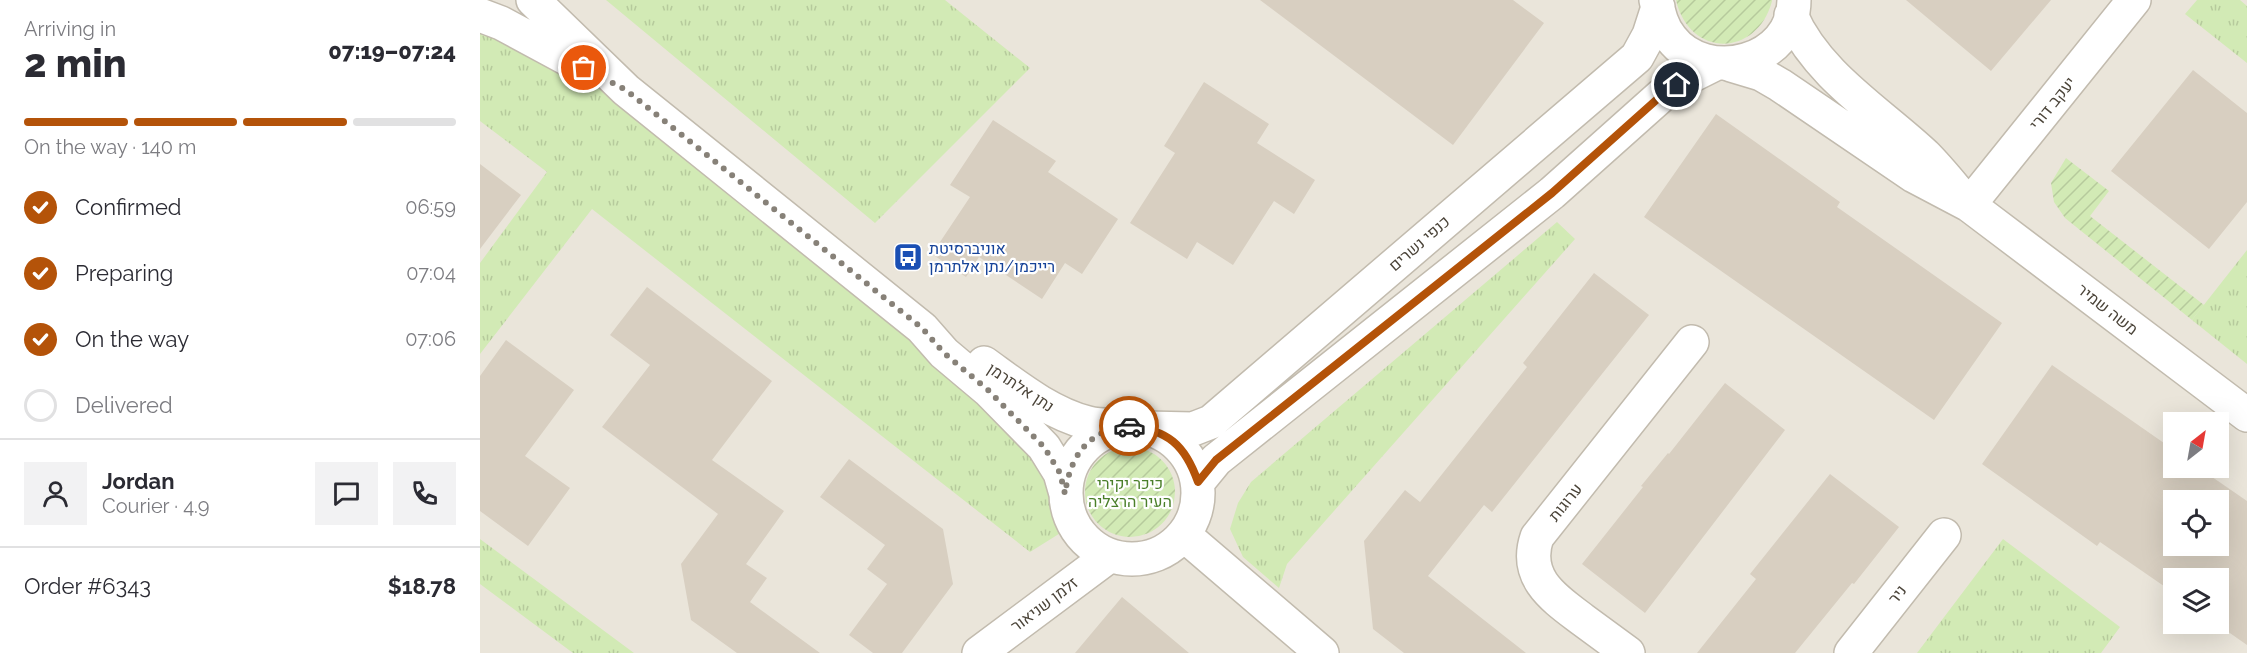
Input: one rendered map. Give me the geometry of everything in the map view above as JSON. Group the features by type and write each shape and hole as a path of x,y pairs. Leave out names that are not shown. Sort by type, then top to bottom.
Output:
{"street":[{"name":"נתן אלתרמן","path":"533,0 626,90 922,328 944,353 988,390 1044,447 1060,473 1065,494"},
{"name":"יעקב דורי","path":"1969,205 2134,0"},
{"name":"משה שמיר","path":"1657,4 1660,19 1671,39 1687,54 1708,62 1761,74 1914,176 1969,205 2247,415"},
{"name":"כנפי נשרים","path":"1136,427 1194,429 1211,422 1637,57 1649,35 1657,4"},
{"name":"משה שמיר","path":"1793,5 1797,29 1818,61 1926,156 1969,205"},
{"path":"1198,482 1216,460 1552,193 1663,94 1691,76 1724,64 1754,58 1774,45 1787,27 1793,5"},
{"name":"נתן אלתרמן","path":"480,15 501,22 626,90"},
{"name":"נתן אלתרמן","path":"922,328 956,342 1037,401 1065,415 1089,423 1136,427"},
{"name":"ערוגות","path":"1628,653 1552,597 1541,583 1534,565 1533,549 1537,537 1692,342"},
{"path":"1136,427 1165,435 1181,447 1192,463 1198,482 1199,500 1194,519 1184,535 1168,549 1150,557 1129,559 1109,556 1092,546 1080,535 1070,518 1065,494 1068,474 1076,456 1085,446 1107,431 1136,427"},
{"path":"1184,535 1322,653"},
{"name":"ניר","path":"1851,653 1944,535"},
{"name":"זלמן שניאור","path":"979,653 1109,556"}],"shaded area":[{"path":"480,0 2247,0 2247,653 480,653"}],"green space":[{"path":"606,0 945,0 1030,68 875,223"},
{"path":"1676,0 1772,1 1764,20 1752,33 1738,41 1723,44 1708,41 1694,33 1683,19"},
{"path":"2197,0 2240,0 2247,6 2247,63 2185,14"},
{"path":"480,32 572,71 631,110 973,390 1034,452 1057,508 1062,532 1030,552 592,209 480,354 480,263 547,172 480,121"},
{"path":"2066,158 2109,191 2090,216 2204,305 2192,320 2065,218 2054,202 2051,183"},
{"path":"1557,222 1575,239 1287,564 1279,588 1243,557 1230,529 1238,503 1251,482"},
{"path":"2247,250 2247,364 2192,320"},
{"name":"כיכר יקירי העיר הרצליה","path":"1130,447 1147,451 1162,460 1171,475 1175,492 1171,509 1162,524 1147,533 1130,537 1113,533 1098,524 1089,509 1085,492 1089,475 1098,460 1113,451"},
{"path":"480,539 634,653 573,653 480,584"},
{"path":"2003,539 2120,627 2101,653 1917,653"}],"building":[{"path":"1260,0 1513,0 1544,23 1453,145"},
{"path":"1906,0 2051,0 1991,71"},
{"path":"2193,70 2247,113 2247,202 2209,249 2111,171"},
{"path":"1204,82 1269,124 1257,143 1315,180 1294,214 1274,201 1233,265 1197,242 1187,259 1130,223 1175,153 1164,146"},
{"path":"1716,114 1840,202 1837,207 2002,323 1934,420 1644,217"},
{"path":"993,120 1056,161 1048,172 1118,219 1082,274 1065,263 1042,299 979,257 966,277 932,254 970,197 950,185"},
{"path":"480,164 521,195 480,249"},
{"path":"1594,273 1649,315 1492,512 1484,505 1428,576 1526,653 1404,653 1373,629 1364,541 1405,490 1420,502 1527,367 1523,363"},
{"path":"647,287 772,381 712,460 784,511 746,564 767,578 750,602 820,653 737,653 691,620 681,564 718,514 602,427 650,365 610,335"},
{"path":"506,340 574,390 525,456 570,488 528,546 480,511 480,376"},
{"path":"2052,365 2163,442 2163,478 2214,478 2247,501 2247,645 2229,632 2229,568 2163,568 2163,585 2100,542 2097,546 1982,464"},
{"path":"1725,383 1785,430 1645,613 1582,564 1643,487 1641,486"},
{"path":"849,459 943,529 953,584 902,653 873,653 849,635 887,584 867,569 885,545 820,497"},
{"path":"1830,474 1899,527 1795,653 1697,653 1756,579 1750,574"},
{"path":"1122,597 1189,653 1075,653"}],"way so far":[{"path":"584,68 626,90 922,328 944,353 988,390 1044,447 1060,473 1065,494 1068,474 1076,456 1085,446 1107,431 1129,426"}],"place":[{"name":"אוניברסיטת רייכמן/נתן אלתרמן","path":"908,257"}],"route":[{"path":"1129,426 1146,428 1165,435 1181,447 1192,463 1198,482 1216,460 1552,193 1663,94 1677,85"}]}
